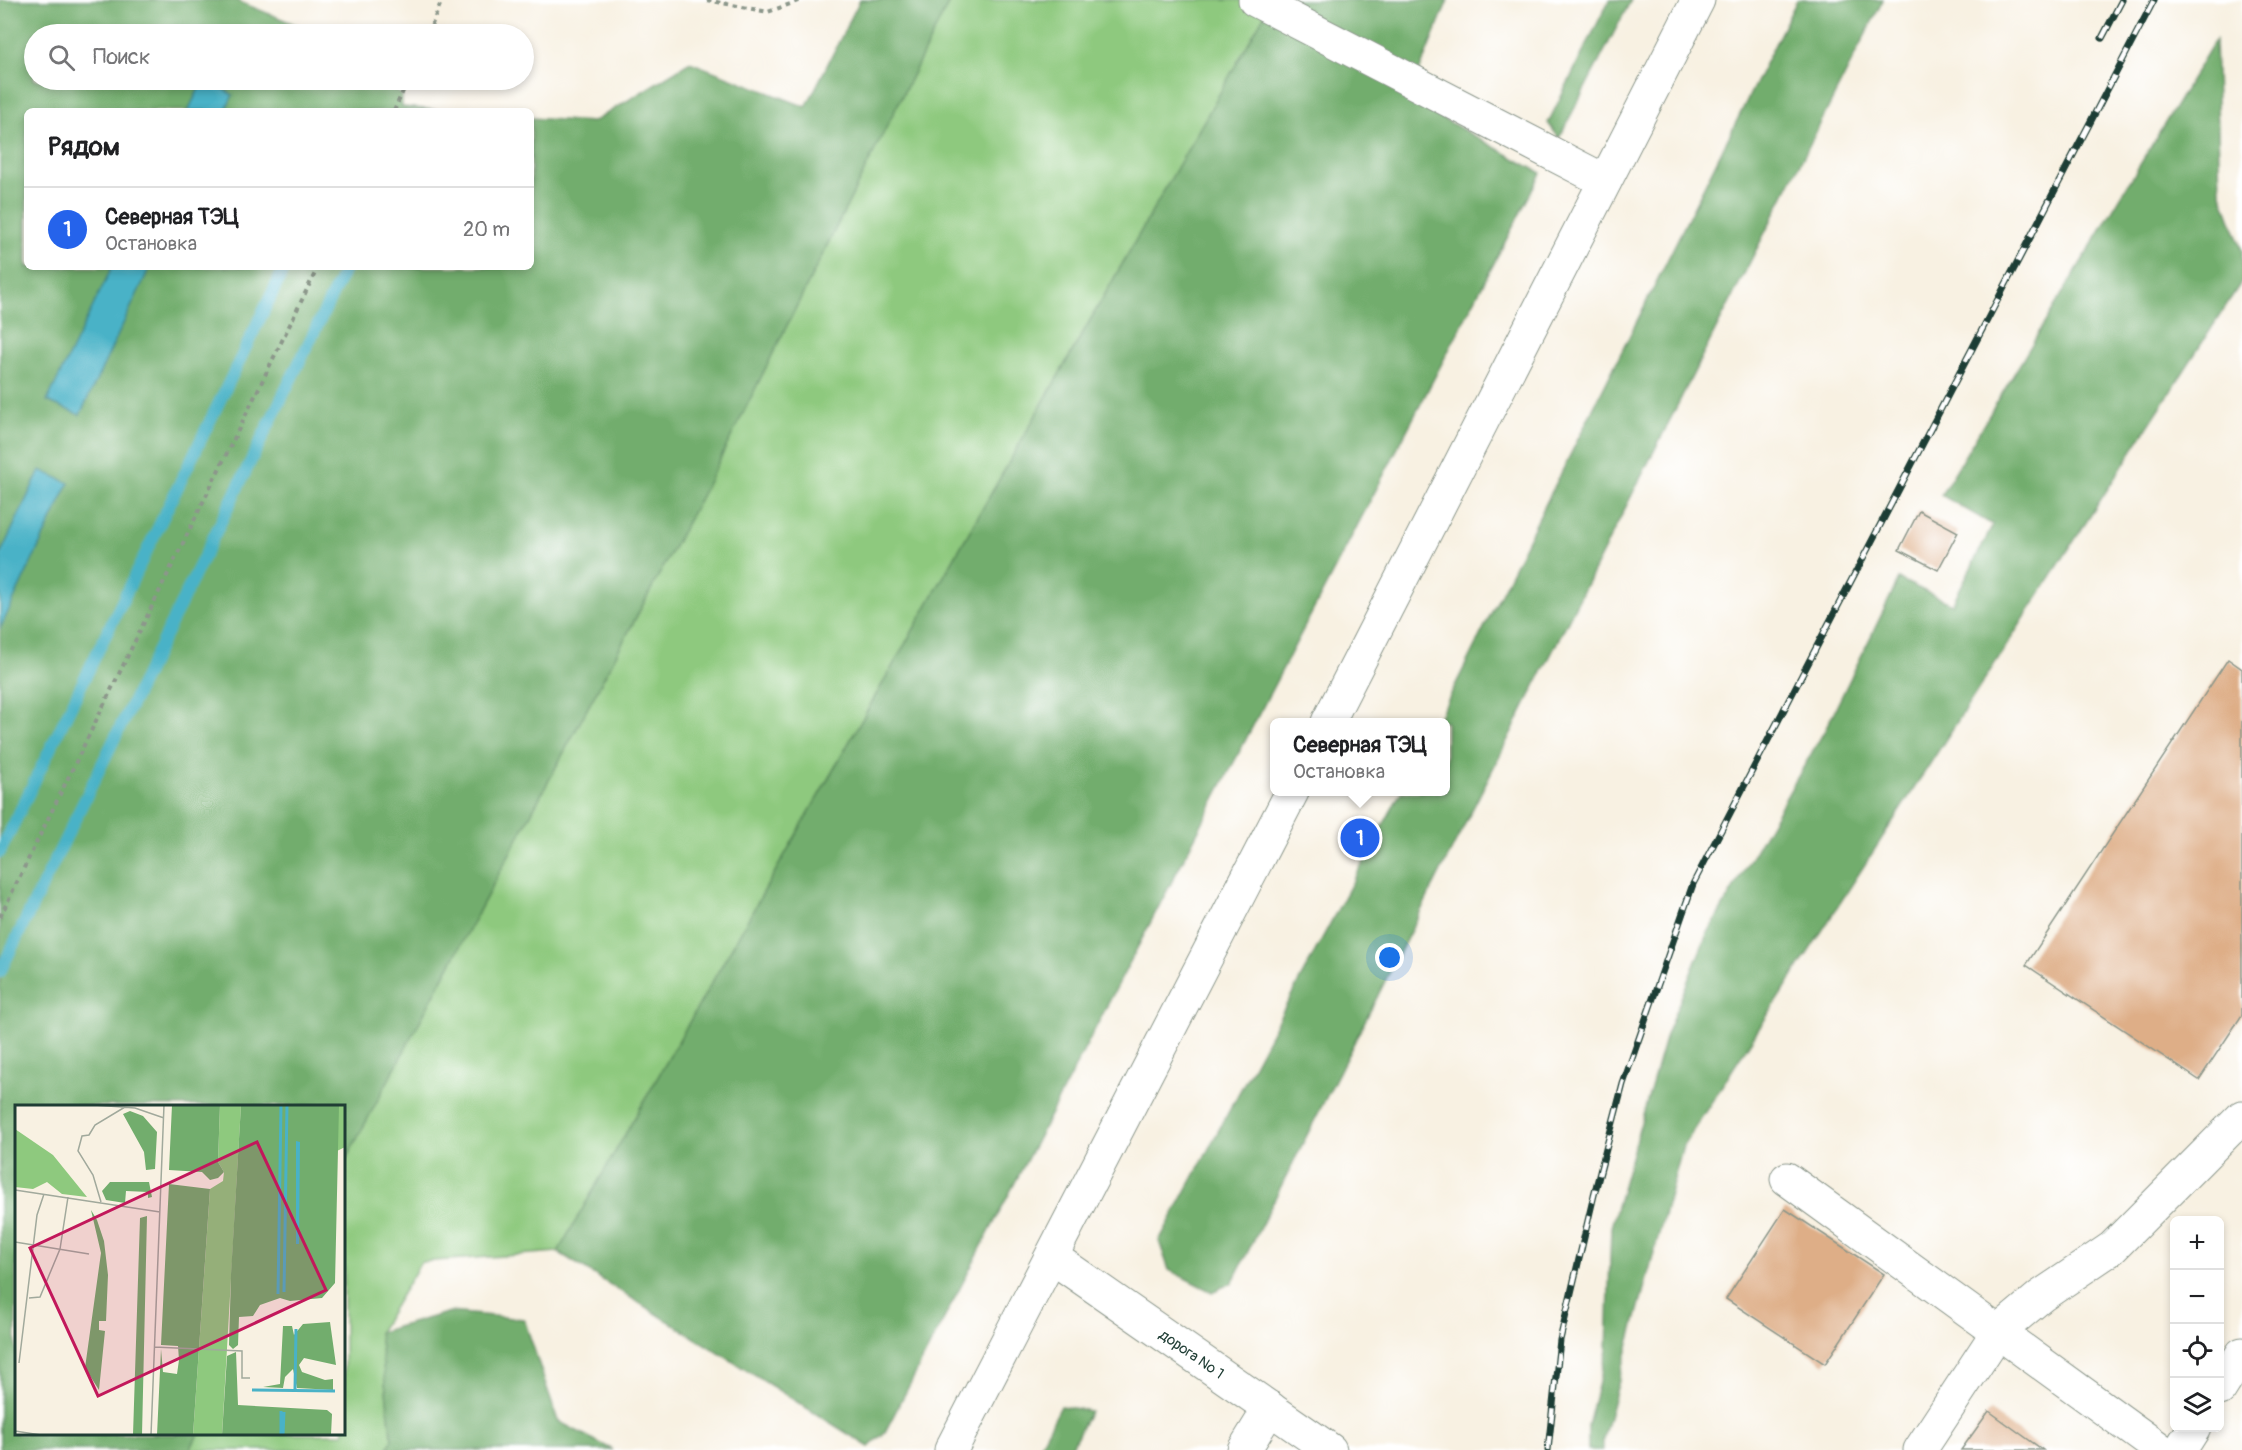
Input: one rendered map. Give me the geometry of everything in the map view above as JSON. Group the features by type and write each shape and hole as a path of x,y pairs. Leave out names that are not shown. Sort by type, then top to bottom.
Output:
{"main road":[{"path":"1255,0 1605,181"},
{"path":"1331,718 1698,0"},
{"path":"951,1450 1290,796"},
{"path":"1920,1450 1997,1333 2041,1296 2112,1248 2242,1118"},
{"path":"1787,1179 2161,1450"},
{"name":"дорога № 1","path":"1052,1257 1330,1450"},
{"path":"2224,1383 2242,1354"},
{"path":"1244,1450 1269,1408"},
{"path":"2180,1450 2191,1432"}],"path":[{"path":"432,24 442,0"},
{"path":"707,0 768,12 801,0"},
{"path":"395,108 403,90"},
{"path":"0,916 317,270"}],"green space":[{"path":"0,0 235,0 294,24 24,24 24,90 395,90 402,95 402,107 414,108 24,108 24,270 534,270 534,118 593,122 690,62 806,107 860,0 950,0 708,483 345,1161 345,1105 15,1105 15,1435 198,1435 190,1450 0,1450"},
{"path":"950,0 1273,0 558,1252 421,1262 379,1332 392,1440 387,1450 190,1450 198,1435 345,1435 345,1161 708,483"},
{"path":"1273,0 1448,0 1408,99 1541,173 885,1432 869,1447 558,1252"},
{"path":"1609,0 1631,0 1559,138 1548,123"},
{"path":"1797,0 1883,0 1232,1283 1212,1292 1169,1270 1159,1241 1399,796 1450,796 1450,718 1439,718"},
{"path":"2215,40 2220,190 2242,251 2242,281 1683,1146 1603,1439 1603,1450 1588,1450 1588,1425 1607,1351 1611,1227 1666,1035 1706,936 1826,728 1899,579 1952,604 1993,525 1941,495"},
{"path":"450,1312 524,1319 558,1421 613,1450 387,1450 392,1440 379,1332"},
{"path":"1061,1406 1090,1411 1070,1450 1038,1450"}],"water":[{"path":"198,90 225,90 233,95 226,108 189,108"},
{"path":"111,270 149,270 80,415 47,401"},
{"path":"40,470 69,483 0,629 0,555"}],"building":[{"path":"1919,511 1958,532 1938,570 1899,550"},
{"path":"2228,659 2242,669 2242,1015 2199,1080 2026,965"},
{"path":"1785,1209 1884,1274 1825,1364 1726,1299"},
{"path":"1989,1411 2043,1450 1961,1450"}],"waterway":[{"path":"0,852 284,270"},
{"path":"0,972 345,270"}],"railway":[{"path":"2102,38 2122,0"},
{"path":"1548,1450 1560,1340 1594,1195 1623,1084 1693,884 2154,0"}],"place":[{"name":"Северная ТЭЦ","path":"1360,838"}]}
